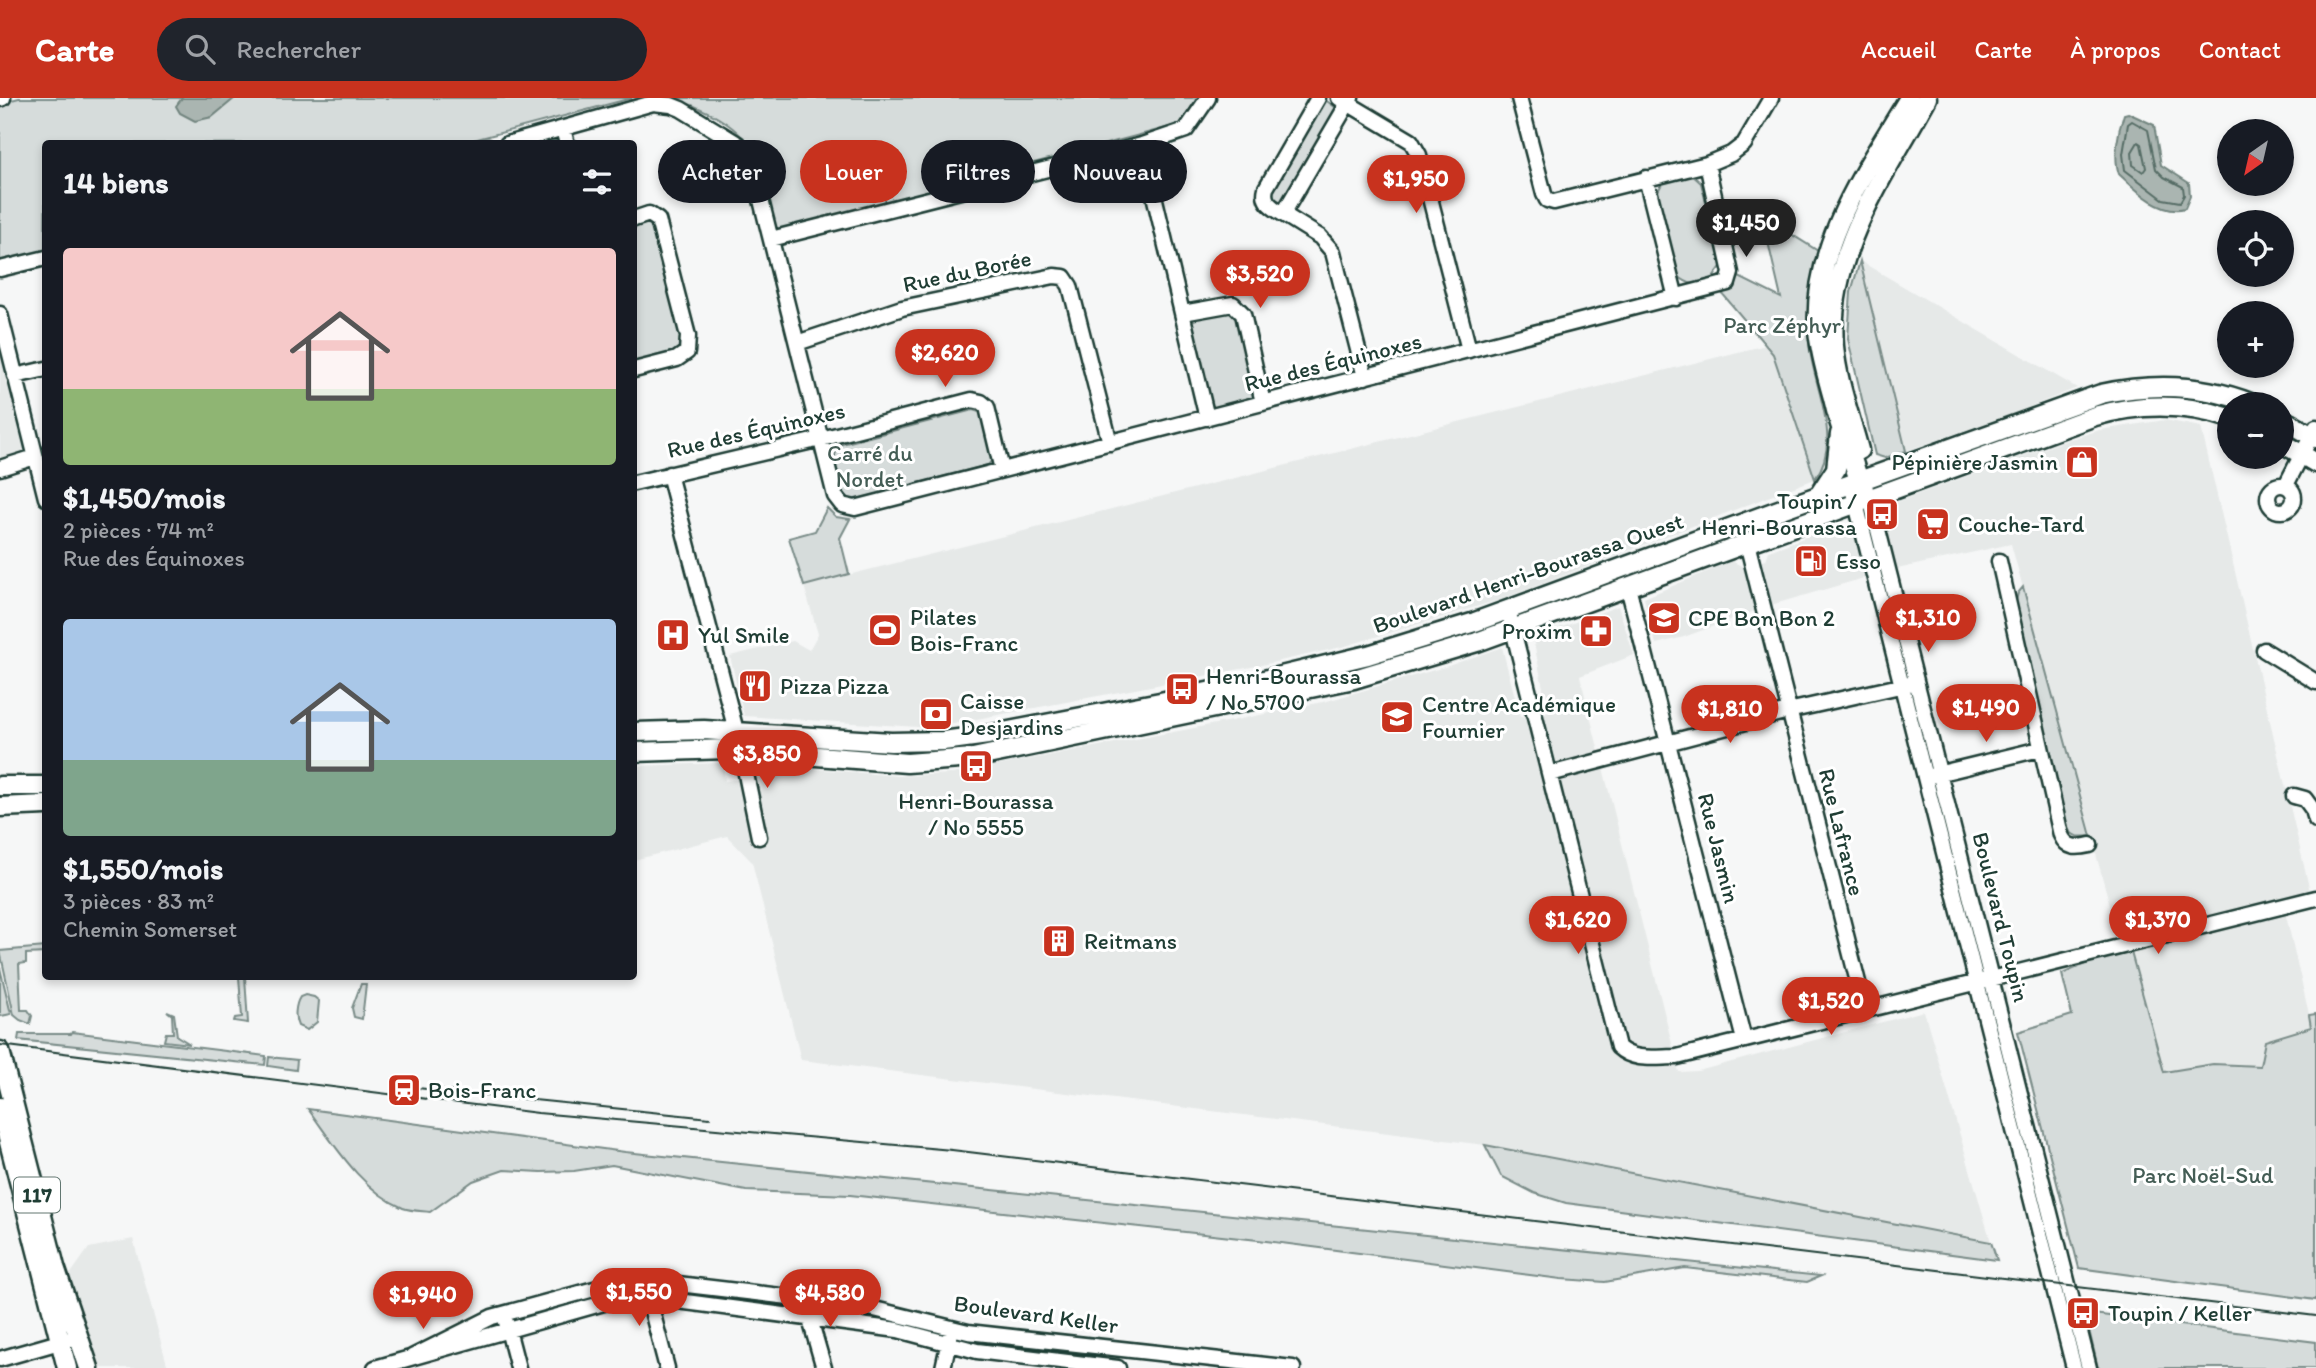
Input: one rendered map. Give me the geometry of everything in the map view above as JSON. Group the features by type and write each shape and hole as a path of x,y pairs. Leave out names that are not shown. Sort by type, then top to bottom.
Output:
{"main road":[{"path":"1858,481 1840,429 1818,332 1819,302 1832,242 1850,200 1909,98"},
{"path":"1858,481 1836,360 1834,334 1837,294 1849,247 1863,210 1927,98"},
{"name":"Boulevard Henri-Bourassa Ouest","path":"637,732 736,731 891,742 943,741 1160,702 1303,671 1417,641 2081,400 2121,390 2149,387 2186,387 2217,393"},
{"name":"Boulevard Henri-Bourassa Ouest","path":"637,752 741,750 896,762 972,758 1354,679 1513,630 2106,412 2137,407 2175,407 2217,414"},
{"path":"2294,425 2314,434"},
{"path":"1819,495 1836,469 1840,429"},
{"name":"Boulevard Toupin","path":"1858,481 1863,500"},
{"path":"0,786 42,786"},
{"path":"0,807 42,805"},
{"name":"117","path":"0,1051 55,1267 89,1368"},
{"name":"117","path":"0,1107 67,1368"}],"street":[{"path":"1157,140 1186,130 1208,98"},
{"path":"1318,98 1264,195 1266,201 1320,237 1333,252 1365,377"},
{"path":"1519,98 1547,200 1554,202 1707,164 1740,148 1771,98"},
{"path":"1283,214 1346,100 1411,141 1419,155 1469,350"},
{"path":"522,140 653,103 681,109 738,144 752,164 821,439"},
{"path":"563,129 566,140"},
{"name":"Rue des Équinoxes","path":"821,439 835,496 842,505 855,508 1728,283 1731,273 1707,164"},
{"path":"771,239 1049,169"},
{"path":"1646,178 1676,298"},
{"path":"1156,203 1207,418"},
{"path":"637,218 649,214 658,220 688,337 687,352 677,359 637,369"},
{"path":"0,269 42,259"},
{"name":"Rue du Borée","path":"797,343 902,308 1054,276 1064,277 1070,286 1110,443"},
{"path":"1183,313 1233,304 1243,314 1263,403"},
{"path":"0,314 42,482"},
{"path":"15,376 42,370"},
{"name":"Rue des Équinoxes","path":"637,482 972,400 987,407 1002,470"},
{"path":"2286,485 2309,459 2314,434"},
{"path":"0,468 36,457"},
{"path":"669,474 741,750 759,837"},
{"name":"Boulevard Toupin","path":"1863,500 1932,775 1977,983 2074,1368"},
{"name":"Rue Lafrance","path":"1747,543 1865,1010"},
{"path":"1998,561 2064,843 2078,848 2090,845"},
{"name":"Rue Jasmin","path":"1628,587 1744,1040"},
{"path":"1507,610 1618,1047 1635,1058 1677,1057 2316,898"},
{"path":"2264,650 2316,682"},
{"path":"1550,774 1788,711 1909,684"},
{"path":"1932,775 2040,749"},
{"name":"Boulevard Toupin","path":"1932,775 1992,980 2090,1368"},
{"path":"2294,796 2305,799 2316,820"},
{"path":"645,1280 667,1368"},
{"name":"Boulevard Keller","path":"412,1357 478,1322 503,1313 609,1285 645,1280 858,1305 968,1332 1293,1368"},
{"name":"Boulevard Keller","path":"375,1368 632,1295 898,1330 976,1351 1118,1368"},
{"path":"805,1298 824,1368"},
{"path":"503,1313 518,1368"},
{"path":"943,1368 952,1328"},
{"path":"0,1359 78,1336"}],"shaded area":[{"path":"1860,261 2077,388 1906,451"},
{"path":"0,339 27,449 0,459"},
{"path":"1766,345 1773,354 1815,479 1502,599 1342,647 1257,666 961,722 918,727 744,716 730,656 793,641 809,650 818,634 804,586"},
{"name":"Pépinière Jasmin","path":"2165,420 2201,427 2312,900 2284,907 2312,1027 2266,1041 2260,1066 2213,1064 2164,1072 2129,945 2120,942 2011,544 1888,571 1771,605 1684,637 1656,644 1644,598 1732,561 1743,567 1766,560 1769,551 1843,523 1848,527 1887,514 1888,505 2067,440 2100,430"},
{"path":"1618,606 1634,655 1580,676 1679,1072 1698,1071 1924,1011 1991,1242 1485,1145 801,1060 752,862 727,836 637,859 637,766 723,763 725,781 759,777 758,764 899,776 952,774 1327,701 1448,666 1502,647 1520,717 1548,713 1533,638"},
{"path":"133,1239 168,1368 100,1368 67,1279 89,1248"}],"green space":[{"path":"19,98 632,98 473,140 42,140 42,253 0,263 0,103"},
{"path":"668,98 1197,98 1181,124 1121,140 1049,140 1049,159 1035,163 1035,140 921,140 921,193 907,197 907,140 800,140 800,203 883,203 777,231 770,203 786,203 786,140 745,140 719,118"},
{"path":"1324,99 1335,107 1335,111 1283,202 1271,198 1270,190"},
{"path":"1690,173 1701,183 1722,265 1713,278 1697,283 1689,283 1677,275 1657,193 1664,180"},
{"name":"Parc Zéphyr","path":"1762,216 1818,251 1810,297 1808,331 1827,430 1827,447 1815,479 1773,354 1721,292 1735,275 1781,298"},
{"path":"637,219 658,220 687,352 637,369"},
{"path":"1860,261 1906,451 1885,458 1875,455 1848,339 1851,292"},
{"path":"1233,304 1263,403 1207,418 1183,313"},
{"name":"Carré du Nordet","path":"973,410 982,413 994,458 988,465 858,499 844,495 834,461 842,444"},
{"path":"827,508 836,517 850,519 840,538 849,574 804,586 789,538 815,531"},
{"path":"2023,587 2091,836 2077,836 2067,827 2014,609 2018,593"},
{"name":"Parc Noël-Sud","path":"2129,945 2164,1072 2213,1064 2260,1066 2265,1041 2311,1027 2309,1015 2316,1014 2316,1300 2079,1268 2018,1032 2072,1015 2062,974"},
{"path":"42,947 42,953 26,954 26,963 19,964 21,1010 28,1010 32,1016 30,1024 14,1015 0,951"},
{"path":"0,968 11,1014 1,1016 0,1013"},
{"path":"239,980 245,980 248,1023 234,1021 235,1018 242,1017"},
{"path":"361,984 366,984 362,1019 354,1017 352,1008"},
{"path":"305,995 319,1001 317,1022 307,1030 298,1026 296,1015 298,1000"},
{"path":"167,1011 174,1014 177,1036 190,1044 164,1041 166,1033 173,1033 172,1015"},
{"path":"72,1032 266,1056 265,1065 18,1040 19,1034"},
{"path":"269,1057 297,1060 296,1070 268,1066"},
{"path":"308,1109 625,1152 1821,1276 1807,1282 1685,1268 1605,1282 1561,1279 1258,1240 850,1195 746,1191 612,1165 574,1171 504,1170 473,1181 430,1212 416,1211 388,1200 361,1178"},
{"path":"1485,1145 1991,1242 1997,1260 1566,1203 1534,1193 1501,1176"},
{"path":"2085,1313 2316,1342 2316,1368 2098,1368"}],"water":[{"path":"182,98 235,98 212,117 195,121 180,113 176,106"},
{"path":"2128,113 2154,125 2161,165 2189,183 2190,196 2185,208 2158,205 2119,174 2117,144 2124,114"}],"tram line":[{"path":"0,1045 538,1113 952,1150 2316,1316"},
{"path":"407,1087 710,1118"}],"place":[{"name":"Pépinière Jasmin","path":"2082,462"},
{"name":"Toupin / Henri-Bourassa","path":"1882,514"},
{"name":"Couche-Tard","path":"1933,524"},
{"name":"Esso","path":"1811,561"},
{"name":"CPE Bon Bon 2","path":"1664,618"},
{"name":"Pilates Bois-Franc","path":"885,630"},
{"name":"Proxim","path":"1596,631"},
{"name":"Yul Smile","path":"673,635"},
{"name":"Pizza Pizza","path":"755,686"},
{"name":"Henri-Bourassa / No 5700","path":"1182,689"},
{"name":"Caisse Desjardins","path":"936,714"},
{"name":"Centre Académique Fournier","path":"1397,717"},
{"name":"Henri-Bourassa / No 5555","path":"976,766"},
{"name":"Reitmans","path":"1059,941"},
{"name":"Bois-Franc","path":"404,1090"},
{"name":"Toupin / Keller","path":"2083,1313"}]}
